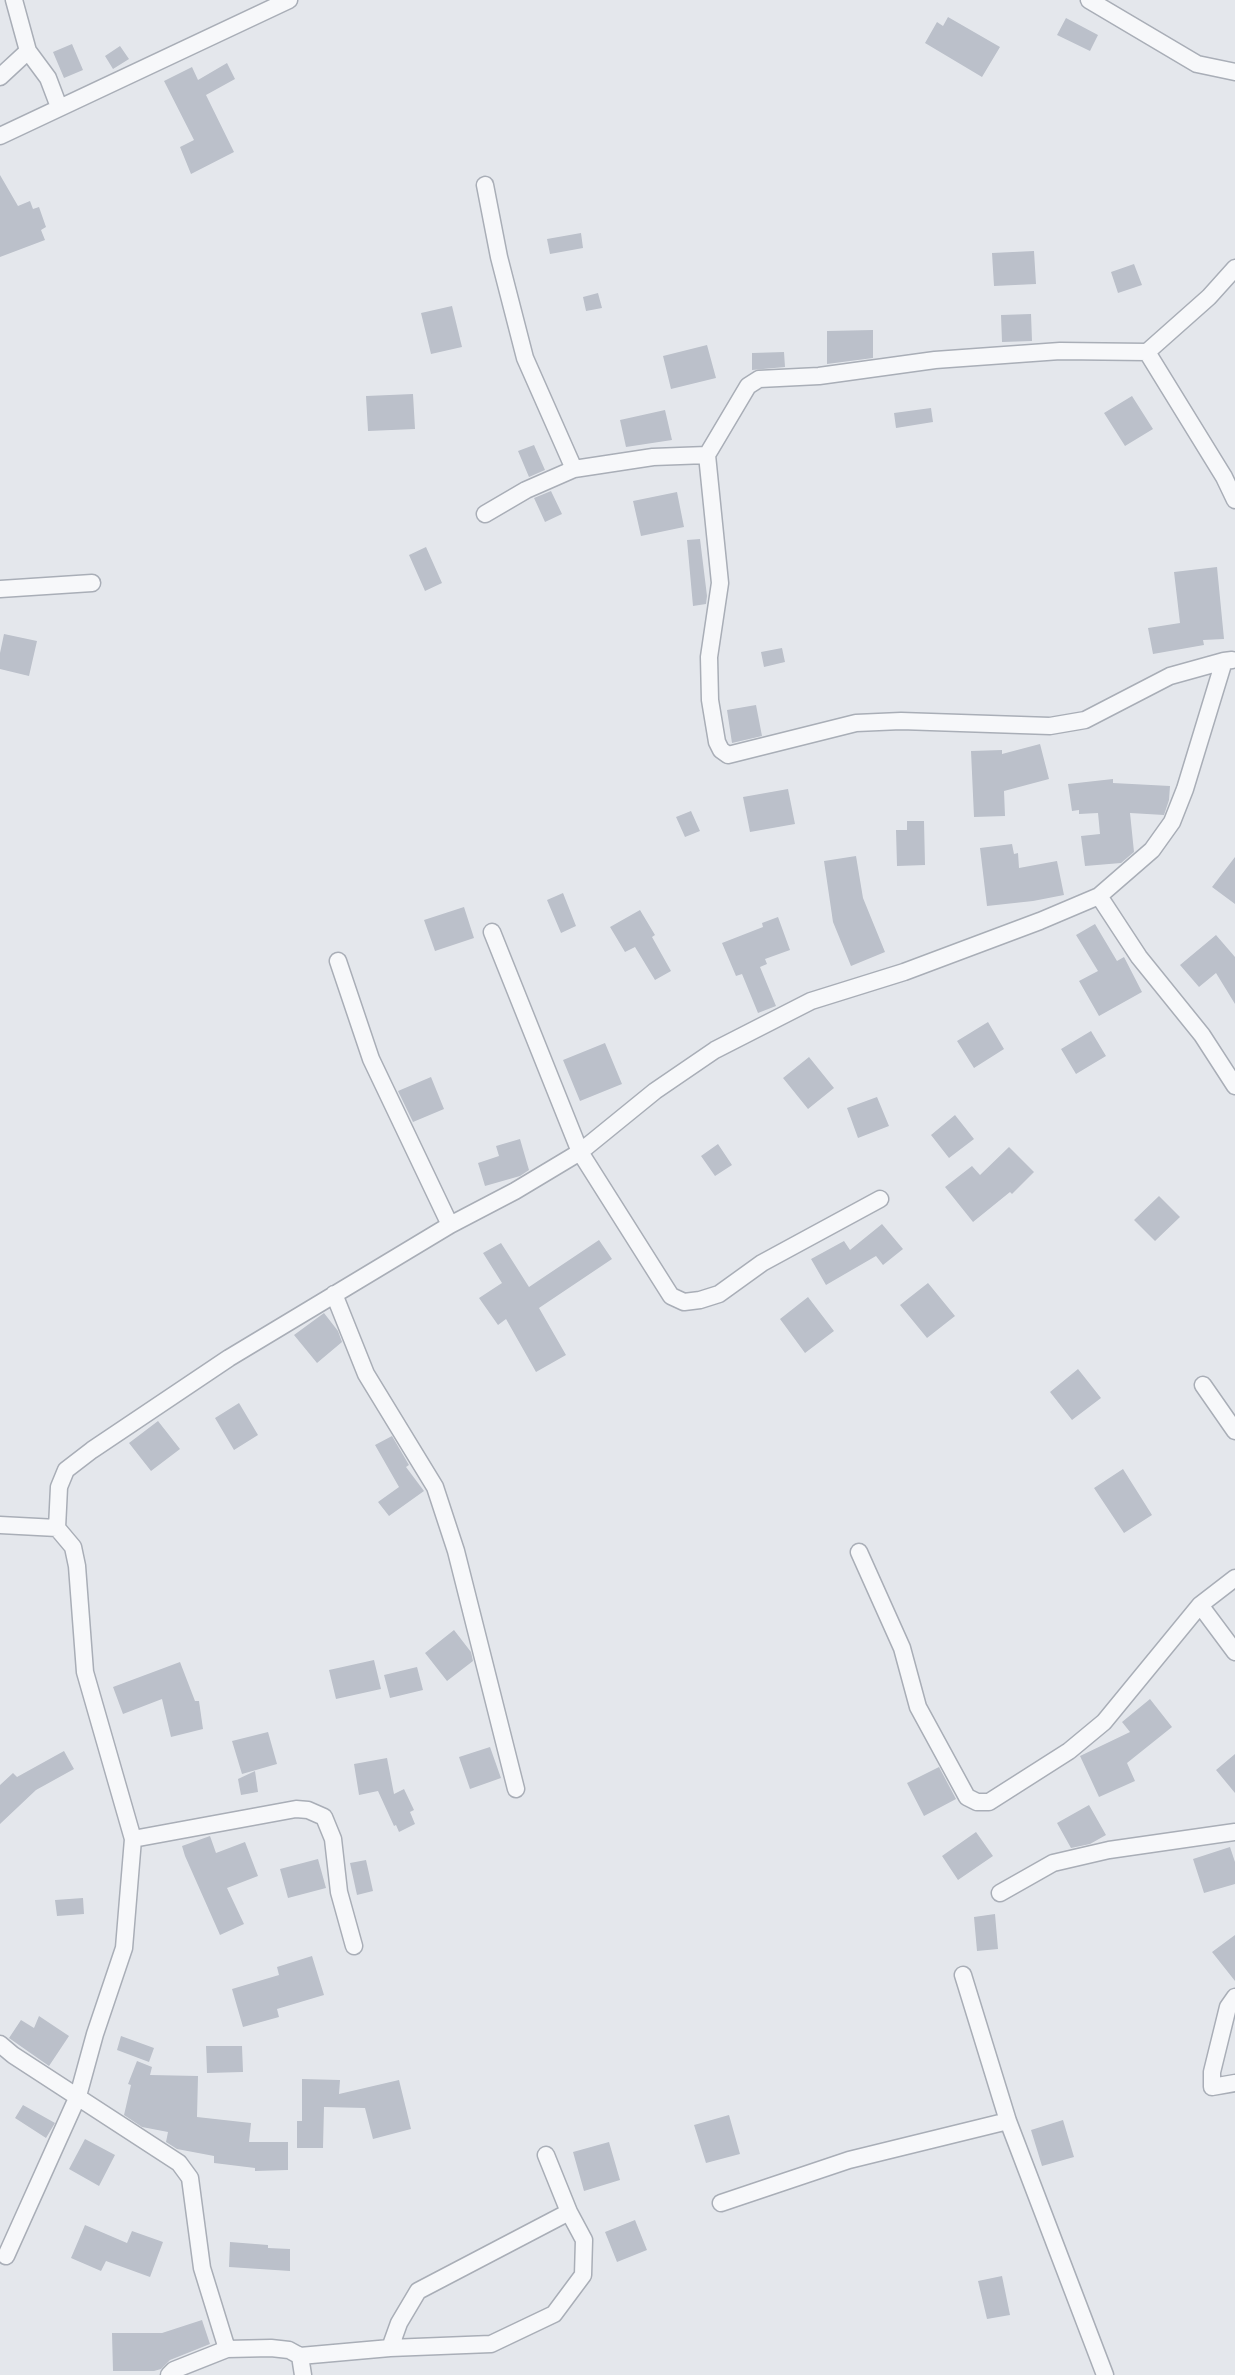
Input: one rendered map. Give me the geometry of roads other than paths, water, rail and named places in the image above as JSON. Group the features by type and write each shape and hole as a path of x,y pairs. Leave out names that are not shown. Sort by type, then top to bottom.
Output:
{"street":[{"path":"14,0 28,51 48,78 59,107"},
{"path":"0,136 289,0"},
{"path":"1089,0 1197,64 1235,72"},
{"path":"0,77 28,51"},
{"path":"485,185 499,257 525,358 574,469"},
{"path":"1230,660 1170,677 1085,720 1049,726 901,721 856,723 728,755 721,750 717,742 710,700 709,657 720,583 707,455 748,386 759,379 819,376 934,360 1060,351 1147,352 1209,297 1235,268"},
{"path":"1147,352 1224,477 1235,500"},
{"path":"485,514 526,490 574,469 653,457 707,455"},
{"path":"0,589 92,583"},
{"path":"6,2256 78,2096 95,2034 124,1948 133,1839 85,1672 77,1566 73,1547 57,1528 59,1488 66,1470 229,1358 450,1225 515,1191 580,1152 655,1091 715,1050 811,1001 904,972 1099,896 1152,850 1172,822 1230,660"},
{"path":"1099,896 1139,957 1202,1035 1235,1086"},
{"path":"492,932 580,1152 671,1296 684,1302 719,1294 762,1263 880,1199"},
{"path":"338,961 371,1059 450,1225"},
{"path":"334,1294 366,1374 435,1487 456,1552 516,1788"},
{"path":"1203,1385 1235,1431"},
{"path":"0,1525 57,1528"},
{"path":"859,1552 902,1648 918,1707 967,1797 977,1802 989,1802 1069,1751 1104,1722 1200,1605 1235,1578"},
{"path":"1200,1605 1235,1652"},
{"path":"133,1839 296,1809 309,1810 324,1817 333,1839 339,1892 354,1946"},
{"path":"1000,1893 1053,1863 1109,1850 1235,1832"},
{"path":"962,1975 1008,2121 1105,2375"},
{"path":"1235,1997 1228,2007 1212,2073 1212,2087 1235,2083"},
{"path":"0,2044 179,2163 190,2178 202,2268 227,2349"},
{"path":"721,2203 849,2160 1008,2121"},
{"path":"169,2375 174,2370 227,2349 271,2348 289,2350 300,2356 390,2348 491,2344 554,2314 583,2275 584,2240 546,2155"},
{"path":"390,2348 399,2323 418,2291 569,2211"},
{"path":"300,2356 303,2375"}]}
